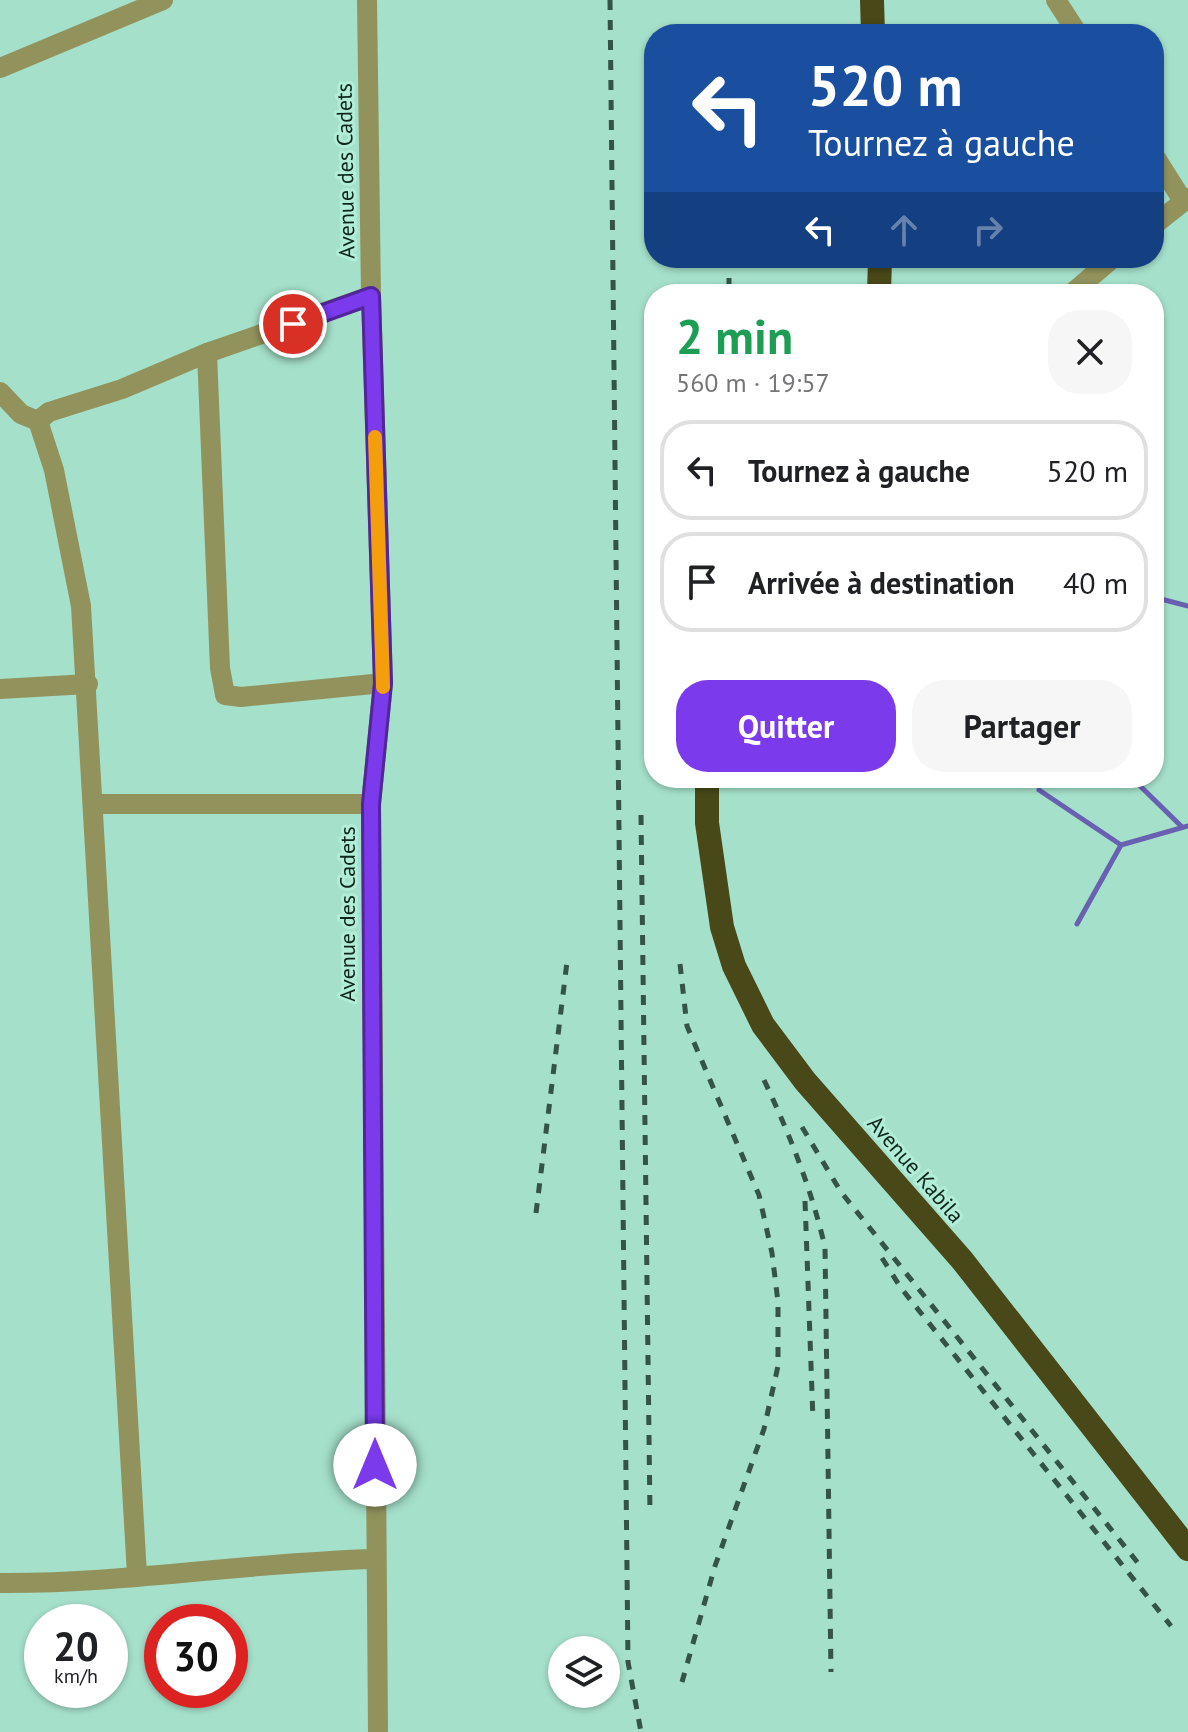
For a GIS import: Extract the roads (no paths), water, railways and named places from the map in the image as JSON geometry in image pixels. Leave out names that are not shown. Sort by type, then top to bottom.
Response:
[{"type":"highway","points":[[872,0],[873,24]]},
{"type":"highway","name":"Avenue Kabila","points":[[707,788],[707,823],[722,927],[734,966],[763,1025],[805,1081],[962,1260],[1188,1549]]},
{"type":"street","points":[[0,68],[163,0]]},
{"type":"street","name":"Avenue des Cadets","points":[[367,0],[371,296],[383,683],[371,804],[378,1732]]},
{"type":"street","points":[[1056,0],[1072,24]]},
{"type":"street","points":[[1164,169],[1186,200],[1164,217]]},
{"type":"street","points":[[1083,284],[1101,268]]},
{"type":"street","points":[[38,421],[65,405],[122,389],[207,353],[371,296]]},
{"type":"street","points":[[207,353],[220,668],[225,695],[241,697],[383,683]]},
{"type":"street","points":[[0,392],[21,414],[38,421],[54,470],[81,606],[95,804],[137,1575]]},
{"type":"street","points":[[0,689],[88,684]]},
{"type":"street","points":[[95,804],[371,804]]},
{"type":"street","points":[[0,1583],[196,1573],[250,1564],[375,1559]]},
{"type":"waterway","points":[[1164,600],[1188,606]]},
{"type":"waterway","points":[[1142,788],[1182,827]]},
{"type":"waterway","points":[[1039,790],[1121,845],[1188,826]]},
{"type":"waterway","points":[[1077,924],[1121,845]]},
{"type":"railway","points":[[610,0],[628,1662],[641,1732]]},
{"type":"railway","points":[[729,268],[729,284]]},
{"type":"railway","points":[[641,815],[650,1514]]},
{"type":"railway","points":[[536,1213],[567,962]]},
{"type":"railway","points":[[680,964],[687,1026],[759,1195],[772,1253],[778,1302],[778,1366],[764,1429],[715,1566],[682,1682]]},
{"type":"railway","points":[[764,1080],[799,1162],[825,1247],[831,1672]]},
{"type":"railway","points":[[802,1127],[841,1192],[1138,1563]]},
{"type":"railway","points":[[805,1201],[813,1420]]},
{"type":"railway","points":[[882,1258],[901,1288],[1171,1626]]}]
